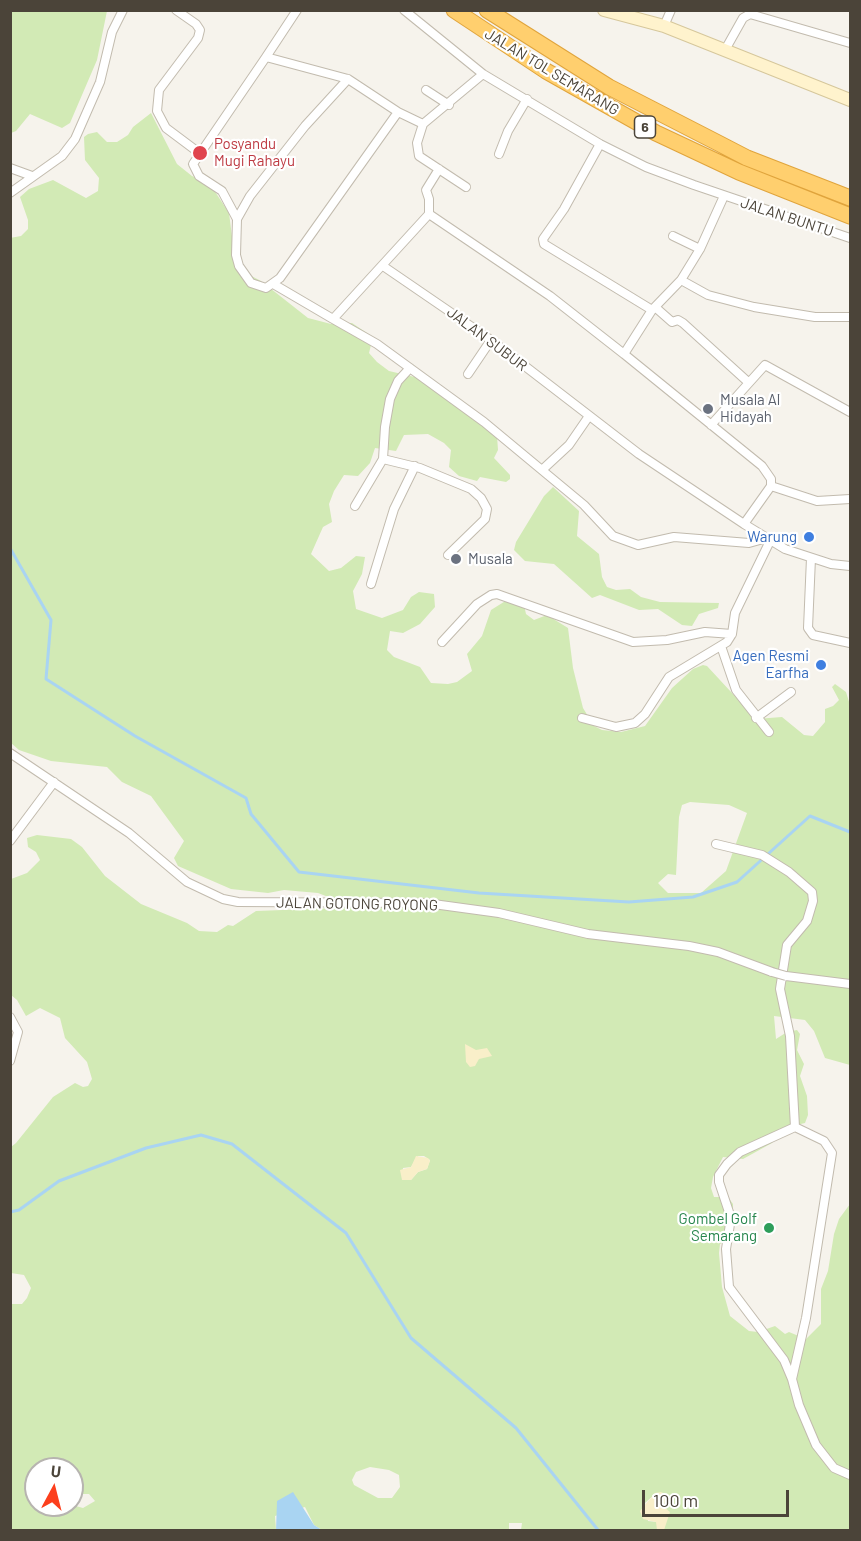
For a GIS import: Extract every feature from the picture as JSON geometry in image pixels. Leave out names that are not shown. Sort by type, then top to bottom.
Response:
[{"type":"highway","name":"JALAN TOL SEMARANG","points":[[454,10],[546,71],[656,133],[739,172],[850,216]]},
{"type":"highway","name":"JALAN TOL SEMARANG","points":[[487,10],[555,56],[639,103],[747,158],[850,198]]},
{"type":"main road","points":[[604,10],[664,26],[850,100]]},
{"type":"street","points":[[10,193],[62,156],[75,139],[100,82],[112,32],[123,10]]},
{"type":"street","points":[[176,10],[196,24],[200,30],[198,38],[159,90],[157,111],[166,128],[198,152]]},
{"type":"street","points":[[237,219],[222,191],[195,171],[193,164],[198,152],[297,10]]},
{"type":"street","name":"JALAN BUNTU","points":[[404,10],[483,74],[600,144],[646,167],[850,238]]},
{"type":"street","points":[[664,26],[671,10]]},
{"type":"street","points":[[725,50],[742,18],[750,14],[850,43]]},
{"type":"street","points":[[266,57],[348,79],[398,112],[423,124]]},
{"type":"street","points":[[466,187],[419,156],[416,151],[423,124],[449,105],[483,74]]},
{"type":"street","points":[[348,79],[305,126],[250,196],[237,219],[236,255],[239,266],[251,283],[266,288],[275,285],[316,225],[348,186],[398,112]]},
{"type":"street","points":[[426,90],[449,105]]},
{"type":"street","points":[[499,154],[508,131],[527,99]]},
{"type":"street","points":[[600,144],[564,209],[543,239],[544,244],[574,264],[653,308],[672,322],[678,320],[683,323],[748,382]]},
{"type":"street","points":[[10,168],[32,176]]},
{"type":"street","points":[[333,319],[429,214],[429,199],[426,190],[439,169]]},
{"type":"street","points":[[624,354],[653,308],[681,280],[700,249],[724,196]]},
{"type":"street","points":[[429,214],[550,296],[762,466],[771,479],[771,486],[744,524]]},
{"type":"street","points":[[674,236],[700,249]]},
{"type":"street","name":"JALAN SUBUR","points":[[383,266],[491,340],[589,416],[684,485],[744,524],[769,540],[811,558],[850,566]]},
{"type":"street","points":[[681,280],[708,295],[754,307],[815,317],[850,317]]},
{"type":"street","points":[[275,285],[410,368],[484,422],[584,505],[613,536],[630,544],[646,545],[674,537],[749,543],[769,540]]},
{"type":"street","points":[[468,374],[491,340]]},
{"type":"street","points":[[711,424],[762,365],[769,365],[850,412]]},
{"type":"street","points":[[355,506],[383,459],[390,399],[398,381],[410,368]]},
{"type":"street","points":[[543,470],[569,445],[589,416]]},
{"type":"street","points":[[383,459],[415,466],[471,489],[485,503],[485,519],[448,555]]},
{"type":"street","points":[[371,584],[397,502],[415,466]]},
{"type":"street","points":[[771,486],[816,501],[850,500]]},
{"type":"street","points":[[582,718],[616,727],[635,723],[645,714],[669,677],[730,639],[735,613],[769,540]]},
{"type":"street","points":[[811,558],[808,628],[813,635],[850,643]]},
{"type":"street","points":[[442,642],[477,604],[497,594],[633,642],[668,640],[705,632],[732,634]]},
{"type":"street","points":[[721,646],[736,690],[769,732]]},
{"type":"street","points":[[756,718],[791,693]]},
{"type":"street","name":"JALAN GOTONG ROYONG","points":[[10,753],[129,833],[187,882],[223,899],[238,902],[426,903],[499,913],[588,934],[689,946],[718,952],[786,976],[850,984]]},
{"type":"street","points":[[10,841],[54,782]]},
{"type":"street","points":[[716,844],[762,855],[772,860],[812,892],[813,901],[807,921],[788,945],[780,983],[790,1036],[795,1127]]},
{"type":"street","points":[[10,1017],[18,1032],[16,1050],[10,1061]]},
{"type":"street","points":[[792,1379],[806,1318],[831,1153],[824,1141],[795,1127]]},
{"type":"street","points":[[795,1127],[740,1152],[727,1164],[719,1182],[731,1218],[726,1249],[729,1287],[783,1360],[816,1444],[834,1468],[850,1475]]},
{"type":"green space","points":[[10,11],[107,11],[97,60],[70,123],[62,128],[30,114],[16,131],[11,133]]},
{"type":"green space","points":[[151,113],[177,164],[192,176],[210,184],[229,213],[236,268],[261,281],[308,318],[331,324],[352,323],[373,337],[369,353],[377,362],[389,371],[419,378],[497,436],[498,450],[494,458],[510,475],[510,479],[506,482],[480,477],[477,481],[459,476],[449,467],[451,450],[444,443],[428,434],[404,435],[396,451],[375,448],[370,463],[358,476],[344,475],[334,491],[329,504],[332,522],[323,527],[311,554],[329,571],[341,568],[356,556],[365,557],[362,574],[353,591],[356,609],[382,618],[403,610],[411,597],[419,592],[434,594],[435,607],[420,624],[403,633],[390,631],[387,650],[394,657],[420,667],[431,683],[457,682],[472,671],[467,654],[482,636],[491,610],[507,600],[524,605],[526,614],[534,620],[547,615],[568,628],[573,668],[583,708],[594,726],[602,730],[621,732],[645,726],[672,688],[693,669],[703,665],[707,666],[756,719],[782,717],[804,735],[813,736],[825,722],[825,709],[833,706],[839,700],[832,687],[835,684],[846,692],[850,705],[850,1065],[825,1058],[814,1031],[805,1020],[774,1016],[776,1039],[787,1032],[797,1030],[800,1034],[797,1050],[804,1064],[800,1076],[807,1096],[808,1115],[805,1123],[779,1129],[772,1143],[743,1159],[723,1157],[713,1177],[711,1188],[714,1197],[728,1197],[733,1204],[733,1216],[724,1242],[720,1244],[719,1253],[722,1287],[730,1316],[749,1331],[758,1332],[775,1326],[785,1334],[789,1332],[806,1339],[821,1324],[821,1289],[828,1271],[834,1234],[839,1219],[850,1204],[850,1530],[663,1530],[665,1494],[655,1494],[645,1503],[648,1521],[657,1522],[657,1530],[521,1530],[522,1523],[509,1523],[509,1530],[322,1530],[314,1525],[305,1507],[275,1516],[276,1530],[11,1530],[11,1304],[22,1304],[31,1288],[24,1275],[11,1273],[11,1147],[53,1097],[75,1083],[83,1087],[88,1086],[92,1079],[87,1062],[65,1038],[60,1018],[40,1008],[26,1016],[17,1000],[11,995],[11,879],[27,873],[40,860],[36,852],[28,847],[27,838],[37,835],[71,839],[82,847],[105,876],[141,904],[187,923],[199,931],[217,932],[228,925],[233,926],[256,911],[336,908],[331,898],[318,893],[284,890],[268,893],[231,889],[178,866],[174,858],[184,841],[151,796],[122,782],[107,767],[51,761],[19,750],[11,743],[10,238],[21,236],[28,229],[28,220],[20,197],[29,189],[53,180],[86,198],[98,191],[99,178],[85,160],[84,137],[97,132],[107,142],[117,142],[128,135],[133,127]],"holes":[[[690,802],[729,805],[747,813],[726,871],[701,893],[668,893],[658,883],[668,874],[676,875],[679,817],[682,805]],[[418,1156],[424,1156],[430,1160],[427,1169],[418,1172],[411,1180],[402,1180],[403,1168],[411,1167]],[[370,1467],[389,1470],[399,1475],[400,1487],[392,1498],[378,1498],[354,1485],[352,1480],[356,1472]]]},
{"type":"green space","points":[[553,487],[579,511],[577,536],[599,554],[602,577],[607,587],[616,590],[630,589],[641,597],[660,602],[719,603],[718,608],[699,614],[692,626],[682,625],[658,609],[639,610],[600,595],[592,598],[554,564],[525,561],[514,550],[516,542],[544,496]]},
{"type":"sand","points":[[465,1044],[476,1050],[487,1048],[492,1056],[479,1059],[475,1066],[470,1067],[466,1062]]},
{"type":"sand","points":[[416,1156],[428,1158],[430,1161],[427,1169],[418,1172],[411,1180],[402,1180],[400,1170],[411,1167]]},
{"type":"sand","points":[[655,1493],[665,1494],[664,1507],[670,1512],[664,1530],[657,1530],[656,1522],[643,1519],[640,1511]]},
{"type":"water","points":[[293,1492],[314,1525],[322,1530],[276,1530],[277,1501]]},
{"type":"waterway","points":[[10,548],[51,620],[46,679],[135,736],[246,798],[251,814],[299,872],[479,893],[629,902],[693,897],[737,882],[810,816],[850,832]]},
{"type":"waterway","points":[[10,1212],[19,1210],[59,1181],[146,1148],[201,1135],[232,1144],[346,1233],[411,1338],[516,1428],[598,1530]]},
{"type":"place","name":"Posyandu Mugi Rahayu","points":[[200,153]]},
{"type":"place","name":"Musala Al Hidayah","points":[[708,409]]},
{"type":"place","name":"Warung","points":[[809,537]]},
{"type":"place","name":"Musala","points":[[456,559]]},
{"type":"place","name":"Agen Resmi Earfha","points":[[821,665]]},
{"type":"place","name":"Gombel Golf Semarang","points":[[769,1228]]}]
